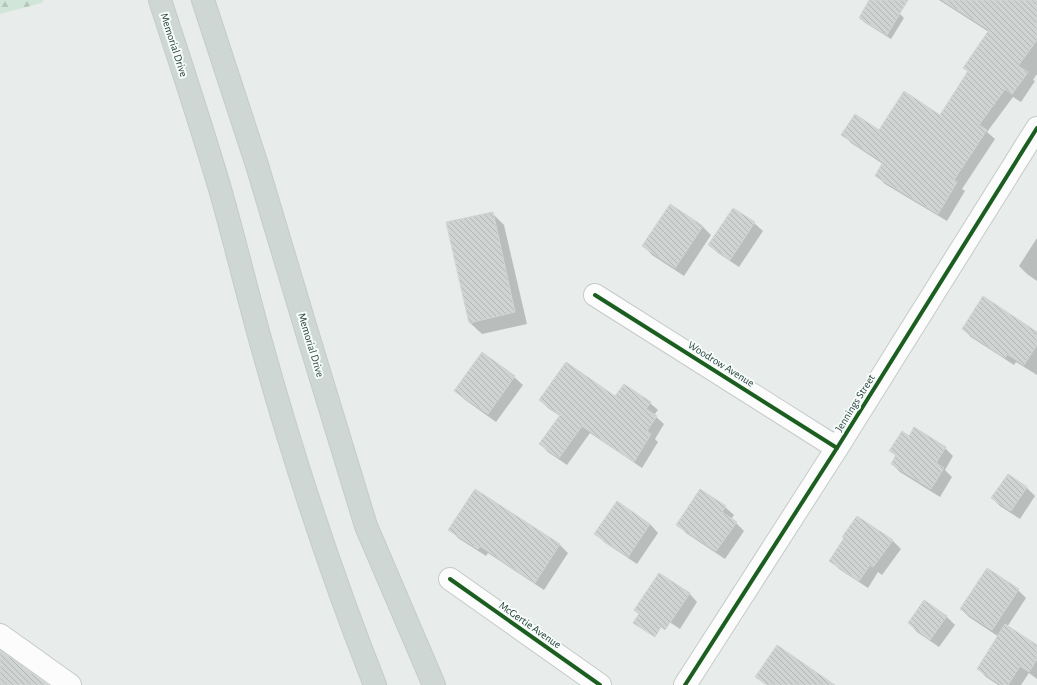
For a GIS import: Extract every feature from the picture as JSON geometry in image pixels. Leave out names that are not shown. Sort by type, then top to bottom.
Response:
[{"type":"main road","name":"Memorial Drive","points":[[160,0],[222,196],[262,345],[311,510],[351,624],[375,685]]},
{"type":"main road","name":"Memorial Drive","points":[[203,0],[257,165],[366,526],[434,685]]},
{"type":"street","name":"Jennings Street","points":[[685,685],[838,448],[1037,128]]},
{"type":"street","name":"Woodrow Avenue","points":[[595,296],[838,448]]},
{"type":"street","name":"McGertie Avenue","points":[[450,579],[600,685]]},
{"type":"street","points":[[0,635],[70,685]]},
{"type":"green space","points":[[0,0],[44,0],[42,3],[0,14]]},
{"type":"building","points":[[869,0],[908,0],[887,35],[859,18]]},
{"type":"building","points":[[942,0],[1037,0],[1037,40],[1018,66],[1028,72],[1012,94],[1005,89],[979,125],[987,130],[954,180],[957,182],[938,214],[875,176],[883,162],[841,135],[855,114],[879,130],[904,91],[940,115],[968,71],[963,68],[989,30]]},
{"type":"building","points":[[670,204],[703,226],[675,268],[642,246]]},
{"type":"building","points":[[733,208],[755,222],[730,260],[708,245]]},
{"type":"building","points":[[493,212],[515,312],[469,323],[446,222]]},
{"type":"building","points":[[983,296],[1037,332],[1037,345],[1024,365],[1007,354],[1005,358],[962,329]]},
{"type":"building","points":[[482,352],[515,376],[488,414],[454,391]]},
{"type":"building","points":[[566,362],[615,396],[624,384],[651,402],[646,409],[657,416],[647,431],[651,434],[634,462],[582,426],[559,458],[539,444],[560,415],[539,400]]},
{"type":"building","points":[[914,427],[946,447],[936,463],[944,468],[931,489],[891,464],[896,455],[889,451],[902,431],[909,436]]},
{"type":"building","points":[[1008,474],[1027,487],[1011,511],[991,498]]},
{"type":"building","points":[[475,489],[560,544],[535,583],[480,546],[478,549],[448,530]]},
{"type":"building","points":[[700,489],[726,506],[722,512],[737,522],[716,551],[676,525]]},
{"type":"building","points":[[617,501],[650,524],[628,557],[594,534]]},
{"type":"building","points":[[857,516],[893,540],[873,567],[870,565],[859,581],[829,561],[844,538],[842,537]]},
{"type":"building","points":[[987,568],[1019,589],[992,630],[960,609]]},
{"type":"building","points":[[659,573],[690,593],[665,630],[661,627],[655,637],[633,623],[639,614],[634,610]]},
{"type":"building","points":[[924,600],[947,616],[930,640],[908,623]]},
{"type":"building","points":[[1005,624],[1037,645],[1037,659],[1029,672],[1020,666],[1008,685],[1001,685],[977,669]]},
{"type":"building","points":[[777,645],[835,685],[767,685],[755,677]]},
{"type":"building","points":[[0,650],[48,685],[0,685]]},
{"type":"cycle path","points":[[685,685],[837,448],[1037,128]]},
{"type":"cycle path","points":[[595,295],[837,448]]},
{"type":"cycle path","points":[[450,579],[600,685]]}]
